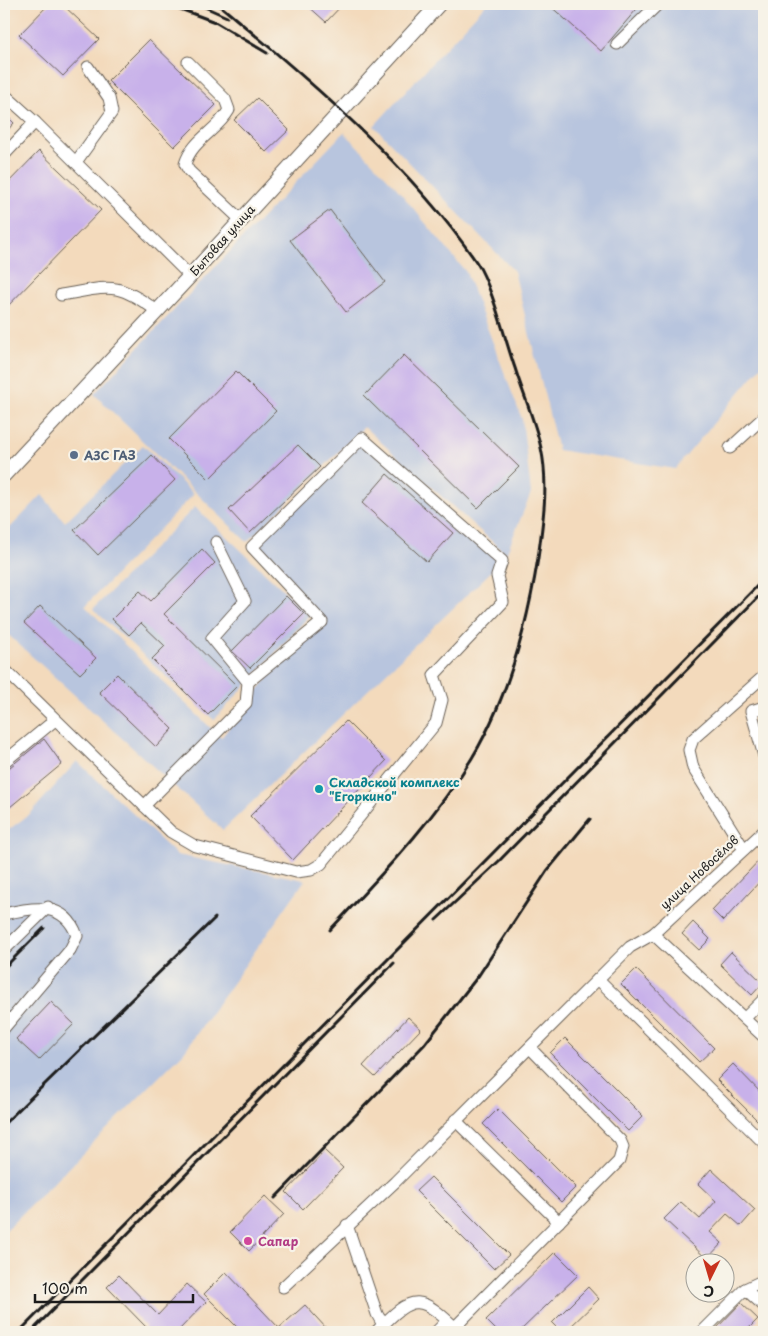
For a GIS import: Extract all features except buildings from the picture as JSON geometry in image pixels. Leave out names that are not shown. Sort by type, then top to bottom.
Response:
[{"type":"main road","name":"Бытовая улица","points":[[4,474],[190,276],[439,4]]},
{"type":"street","points":[[617,44],[658,4]]},
{"type":"street","points":[[188,62],[224,99],[229,110],[224,119],[189,151],[185,164],[240,220]]},
{"type":"street","points":[[76,162],[112,112],[109,98],[88,68]]},
{"type":"street","points":[[4,94],[76,162],[190,276]]},
{"type":"street","points":[[4,155],[35,122]]},
{"type":"street","points":[[61,295],[108,287],[123,289],[157,311]]},
{"type":"street","points":[[730,448],[751,431],[764,416]]},
{"type":"street","points":[[4,669],[171,832],[195,846],[296,872],[311,870],[321,864],[436,723],[442,700],[434,675],[503,602],[497,576],[502,561],[362,438],[252,547],[322,622],[248,682]]},
{"type":"street","points":[[144,806],[246,703],[248,682],[212,638],[245,601],[216,542]]},
{"type":"street","points":[[744,849],[694,768],[689,750],[693,739],[764,676]]},
{"type":"street","points":[[764,707],[751,711],[764,756]]},
{"type":"street","points":[[4,762],[55,720]]},
{"type":"street","name":"улица Новосёлов","points":[[283,1287],[394,1182],[630,947],[653,934],[764,831]]},
{"type":"street","points":[[4,914],[31,907],[48,907],[73,922],[78,936],[70,950],[4,1028]]},
{"type":"street","points":[[4,950],[48,907]]},
{"type":"street","points":[[653,934],[764,1037]]},
{"type":"street","points":[[598,979],[764,1143]]},
{"type":"street","points":[[745,1018],[764,999]]},
{"type":"street","points":[[436,1332],[454,1327],[619,1161],[623,1147],[620,1140],[530,1048]]},
{"type":"street","points":[[455,1120],[559,1222]]},
{"type":"street","points":[[347,1225],[377,1314],[379,1328]]},
{"type":"street","points":[[702,1332],[745,1289],[764,1280]]},
{"type":"street","points":[[745,1289],[764,1306]]},
{"type":"street","points":[[379,1328],[401,1308],[414,1302],[429,1304],[454,1327]]},
{"type":"shaded area","points":[[486,4],[764,4],[764,363],[675,469],[558,450],[514,271],[374,126]]},
{"type":"shaded area","points":[[344,132],[394,185],[466,272],[522,419],[531,493],[506,554],[364,427],[247,542],[94,394]]},
{"type":"shaded area","points":[[362,438],[502,561],[223,830],[4,631],[4,534],[42,495],[65,522],[143,445],[194,494],[85,606],[221,738],[318,613],[252,547]]},
{"type":"shaded area","points":[[195,507],[310,615],[214,720],[93,609]]},
{"type":"shaded area","points":[[77,761],[177,855],[305,880],[184,1052],[4,1232],[4,833],[30,814]]},
{"type":"railway","points":[[167,4],[215,22],[267,53]]},
{"type":"railway","points":[[198,4],[227,17]]},
{"type":"railway","points":[[218,4],[322,93],[390,158],[422,192],[477,263],[488,285],[536,428],[545,475],[543,517],[538,558],[528,610],[506,687],[485,735],[457,782],[423,826],[330,930]]},
{"type":"railway","points":[[19,1332],[764,579]]},
{"type":"railway","points":[[436,920],[499,861],[764,591]]},
{"type":"railway","points":[[275,1198],[424,1045],[479,975],[547,871],[590,819]]},
{"type":"railway","points":[[4,1124],[215,918]]},
{"type":"railway","points":[[4,968],[44,928]]},
{"type":"railway","points":[[31,1332],[394,963]]},
{"type":"place","name":"АЗС ГАЗ","points":[[74,455]]},
{"type":"place","name":"Складской комплекс \"Егоркино\"","points":[[319,789]]},
{"type":"place","name":"Сапар","points":[[248,1241]]}]
